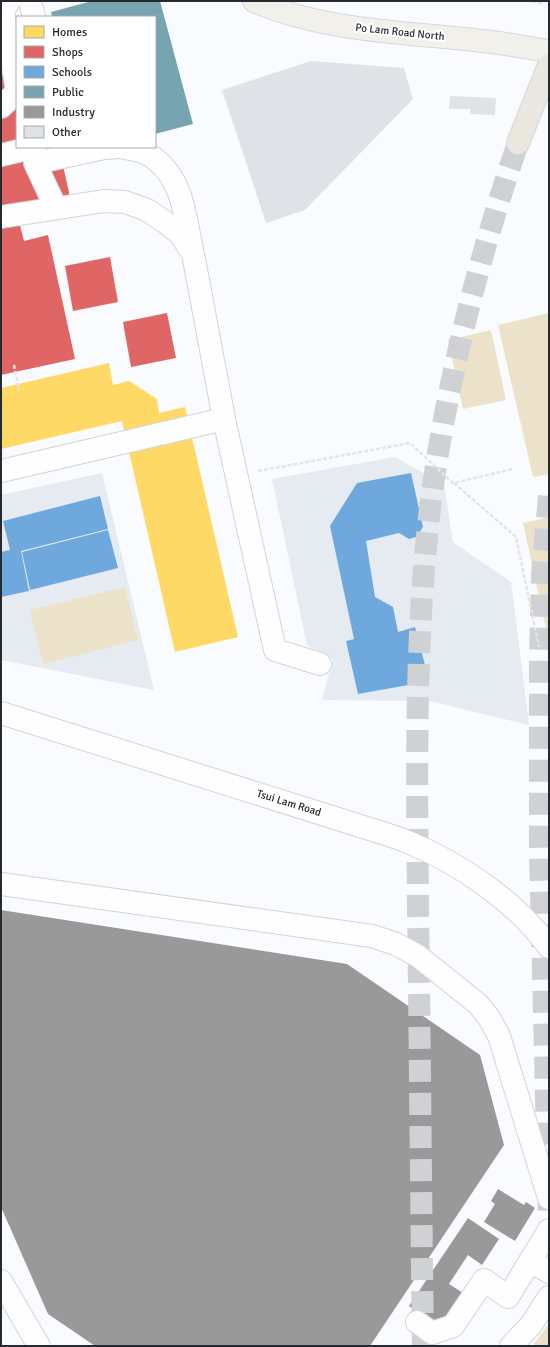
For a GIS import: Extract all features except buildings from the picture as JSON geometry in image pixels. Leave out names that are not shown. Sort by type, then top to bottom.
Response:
[{"type":"highway","points":[[518,143],[544,92],[549,65]]},
{"type":"main road","name":"Po Lam Road North","points":[[254,1],[276,11],[313,21],[406,34],[484,41],[549,51]]},
{"type":"street","points":[[30,1],[34,16]]},
{"type":"street","points":[[1,107],[12,84],[5,48],[4,9]]},
{"type":"street","points":[[1,155],[35,155],[104,148]]},
{"type":"street","points":[[126,148],[137,150],[155,158],[170,174],[180,192],[224,419],[275,650],[320,664]]},
{"type":"street","points":[[35,155],[56,208]]},
{"type":"street","points":[[1,217],[104,201],[125,202],[147,210],[165,222],[180,234],[193,254]]},
{"type":"street","points":[[1,471],[224,419]]},
{"type":"street","name":"Tsui Lam Road","points":[[1,713],[408,842],[452,865],[498,895],[539,933],[549,947]]},
{"type":"street","points":[[1,884],[372,936],[396,944],[418,956],[478,1004],[496,1030],[549,1198]]},
{"type":"street","points":[[417,1322],[432,1333],[452,1326],[484,1280],[508,1297],[549,1230]]},
{"type":"street","points":[[530,1261],[549,1272]]},
{"type":"street","points":[[1,1281],[39,1346]]},
{"type":"street","points":[[511,1346],[531,1325],[549,1297]]},
{"type":"path","points":[[532,1],[543,4]]},
{"type":"path","points":[[14,366],[19,390]]},
{"type":"path","points":[[236,476],[410,443],[516,538],[539,647]]},
{"type":"path","points":[[453,482],[513,469]]},
{"type":"shaded area","points":[[549,313],[549,474],[533,477],[498,325]]},
{"type":"shaded area","points":[[491,330],[506,400],[463,409],[448,340]]},
{"type":"shaded area","points":[[395,457],[444,485],[453,542],[511,582],[529,725],[430,701],[322,700],[333,659],[307,645],[272,479]]},
{"type":"shaded area","points":[[102,473],[154,690],[1,660],[1,495]]},
{"type":"shaded area","points":[[549,517],[549,643],[523,523]]},
{"type":"shaded area","points":[[125,587],[138,640],[43,664],[30,610]]},
{"type":"shaded area","points":[[549,1324],[549,1346],[532,1346]]},
{"type":"tunnel","points":[[423,1346],[417,751],[419,647],[426,544],[439,448],[456,359],[490,229],[518,143]]},
{"type":"tunnel","points":[[549,496],[542,575],[540,659],[540,847],[549,1222]]}]
